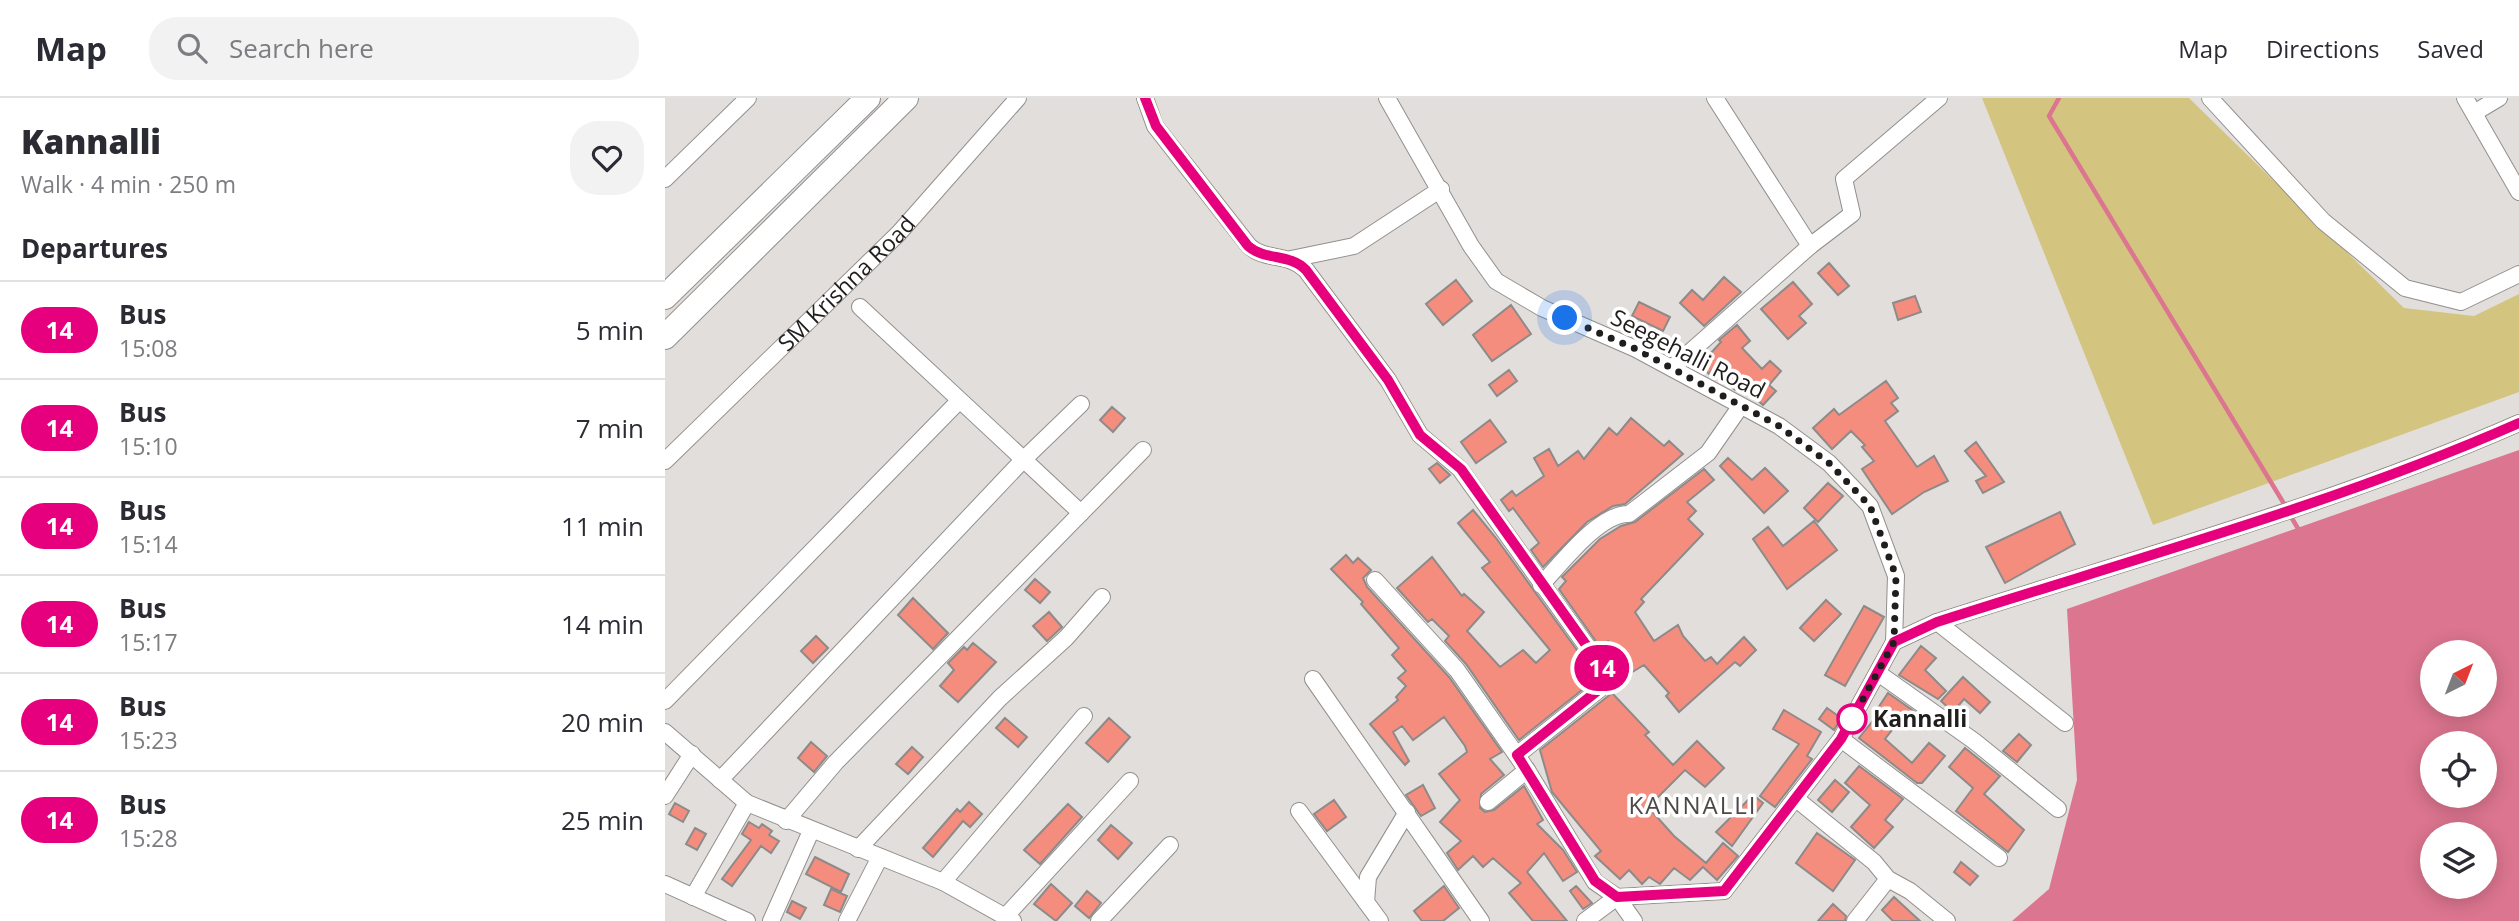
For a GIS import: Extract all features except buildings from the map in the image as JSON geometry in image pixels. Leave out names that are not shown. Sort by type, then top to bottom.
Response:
[{"type":"highway","points":[[665,297],[868,98]]},
{"type":"highway","points":[[665,337],[906,98]]},
{"type":"street","points":[[665,179],[748,98]]},
{"type":"street","name":"SM Krishna Road","points":[[665,461],[899,233],[1018,98]]},
{"type":"street","points":[[1145,98],[1156,126],[1248,246],[1262,254],[1291,258],[1354,246],[1441,189]]},
{"type":"street","name":"Seegehalli Road","points":[[1387,98],[1471,246],[1496,281],[1542,308],[1672,368],[1779,426],[1829,463],[1870,506],[1896,576],[1894,642]]},
{"type":"street","points":[[1715,98],[1811,246]]},
{"type":"street","points":[[1672,368],[1811,246],[1852,214],[1844,179],[1939,98]]},
{"type":"street","points":[[2210,98],[2323,221],[2405,288],[2461,302],[2519,274]]},
{"type":"street","points":[[2465,98],[2517,184]]},
{"type":"street","points":[[2474,113],[2499,98]]},
{"type":"street","points":[[1291,258],[1306,270],[1383,373],[1420,435],[1461,469],[1611,680],[1517,755]]},
{"type":"street","points":[[860,307],[1081,513]]},
{"type":"street","points":[[665,701],[960,401]]},
{"type":"street","points":[[720,780],[1023,460],[1081,404]]},
{"type":"street","points":[[1541,585],[1585,539],[1613,515],[1629,514],[1708,453],[1740,407]]},
{"type":"street","points":[[1585,921],[1617,897],[1724,891],[1841,739],[1894,642],[1937,622],[2288,509],[2454,452],[2519,423]]},
{"type":"street","points":[[786,821],[837,762],[1143,450]]},
{"type":"street","points":[[1375,580],[1457,670],[1527,770],[1595,881],[1617,897],[1634,921]]},
{"type":"street","points":[[858,849],[1000,698],[1066,638],[1101,597]]},
{"type":"street","points":[[1937,622],[2065,723]]},
{"type":"street","points":[[1878,673],[1974,741],[2058,809]]},
{"type":"street","points":[[1313,680],[1481,921]]},
{"type":"street","points":[[943,882],[1084,716]]},
{"type":"street","points":[[665,732],[747,803],[786,821],[943,882],[1009,919],[1130,781]]},
{"type":"street","points":[[1841,739],[1999,858]]},
{"type":"street","points":[[665,796],[692,754]]},
{"type":"street","points":[[1488,802],[1527,770]]},
{"type":"street","points":[[1795,798],[1874,862],[1888,879],[1910,891],[1947,921]]},
{"type":"street","points":[[694,897],[747,803]]},
{"type":"street","points":[[1299,811],[1380,921]]},
{"type":"street","points":[[1366,902],[1368,877],[1407,812]]},
{"type":"street","points":[[771,921],[811,831]]},
{"type":"street","points":[[1100,921],[1170,845]]},
{"type":"street","points":[[848,921],[880,858]]},
{"type":"street","points":[[1855,921],[1888,879]]},
{"type":"street","points":[[665,884],[747,921]]},
{"type":"shaded area","points":[[1982,98],[2189,98],[2404,308],[2474,316],[2519,294],[2519,392],[2153,525]]},
{"type":"shaded area","points":[[2519,450],[2519,921],[2012,921],[2049,889],[2077,780],[2067,609]]},
{"type":"waterway","points":[[2059,98],[2049,116],[2286,507]]},
{"type":"waterway","points":[[2290,515],[2300,532]]},
{"type":"bus line","name":"14","points":[[1145,98],[1149,114],[1156,126],[1248,246],[1262,254],[1291,258],[1306,270],[1388,380],[1420,435],[1427,444],[1461,469],[1611,680],[1517,755],[1595,881],[1617,897],[1724,891],[1841,739],[1894,642],[1937,622],[2281,512],[2454,452],[2519,423]]},
{"type":"place","name":"Kannalli","points":[[1852,719]]},
{"type":"district","name":"KANNALLI","points":[[1693,806]]},
{"type":"route","points":[[1565,318],[1636,349],[1779,426],[1829,463],[1870,506],[1896,576],[1894,642],[1852,719]]}]
